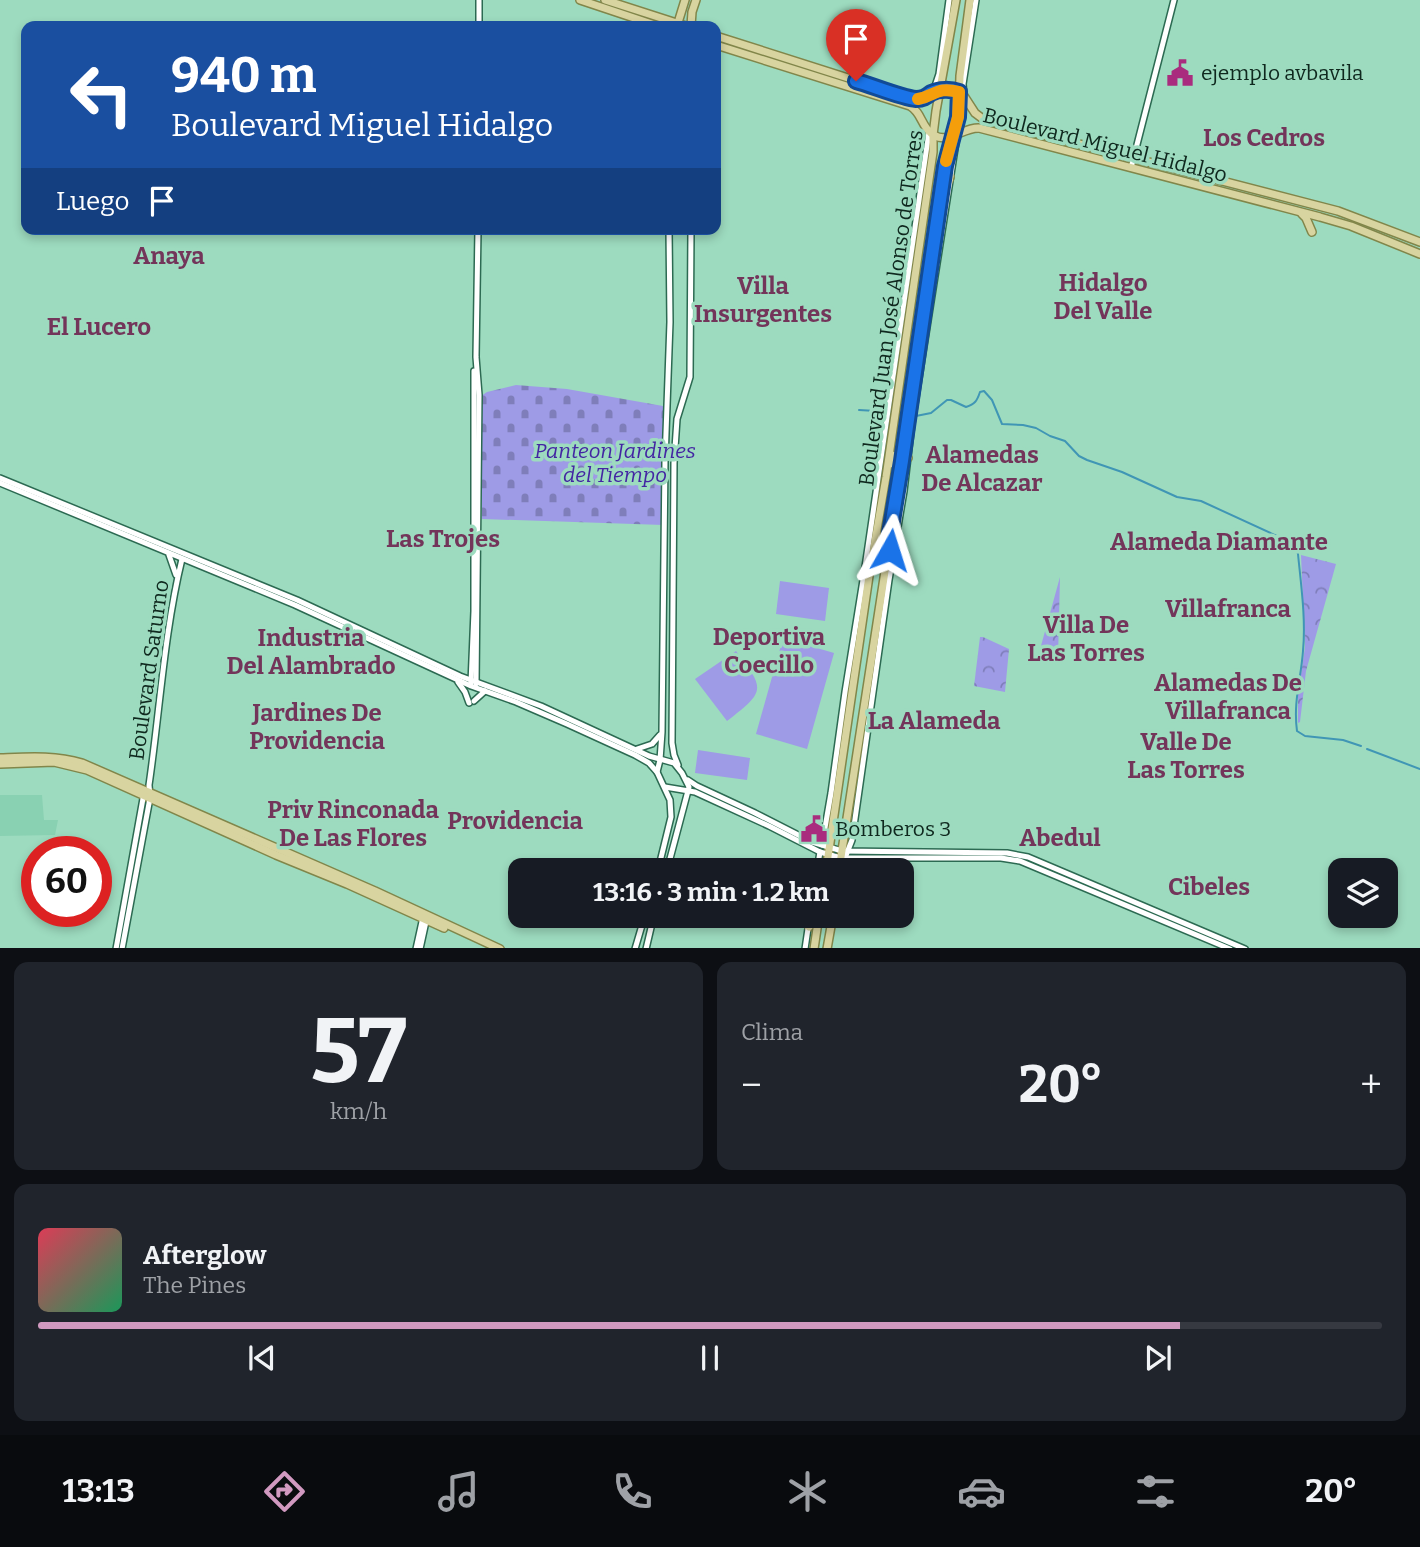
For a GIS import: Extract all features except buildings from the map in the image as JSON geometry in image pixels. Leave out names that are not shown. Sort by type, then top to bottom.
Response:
[{"type":"main road","points":[[580,0],[643,21]]},
{"type":"main road","points":[[605,0],[669,21]]},
{"type":"main road","points":[[687,21],[696,0]]},
{"type":"main road","name":"Boulevard Juan José Alonso de Torres","points":[[825,858],[837,775],[848,726],[864,590],[886,477],[891,441],[891,411],[898,388],[931,170],[934,148],[931,134],[937,91],[946,59],[956,0]]},
{"type":"main road","name":"Boulevard Juan José Alonso de Torres","points":[[843,858],[890,533],[905,459],[906,433],[911,414],[945,166],[955,136],[962,94],[962,62],[970,0]]},
{"type":"main road","points":[[966,29],[974,11]]},
{"type":"main road","points":[[721,38],[911,98],[926,98]]},
{"type":"main road","points":[[721,47],[915,109],[931,134]]},
{"type":"main road","points":[[939,74],[946,59],[953,63],[962,62]]},
{"type":"main road","name":"Boulevard Miguel Hidalgo","points":[[937,91],[954,90],[962,94],[983,119],[1347,214],[1420,242]]},
{"type":"main road","points":[[920,115],[926,98],[937,91]]},
{"type":"main road","points":[[967,129],[972,120],[972,109]]},
{"type":"main road","name":"Boulevard Miguel Hidalgo","points":[[931,134],[955,136],[967,129],[979,128],[1351,226],[1420,254]]},
{"type":"main road","points":[[931,170],[938,158],[942,159],[945,166]]},
{"type":"main road","points":[[940,205],[950,177]]},
{"type":"main road","points":[[919,201],[928,189]]},
{"type":"main road","points":[[1302,213],[1312,233]]},
{"type":"main road","points":[[890,396],[898,388]]},
{"type":"main road","points":[[906,433],[909,447]]},
{"type":"main road","points":[[891,441],[891,463],[897,464],[905,459]]},
{"type":"main road","points":[[886,477],[891,471],[896,471],[900,491]]},
{"type":"main road","points":[[877,482],[882,498]]},
{"type":"main road","points":[[890,533],[890,571]]},
{"type":"main road","points":[[848,726],[854,718],[859,720],[858,741]]},
{"type":"main road","points":[[0,758],[48,757],[82,763],[489,948]]},
{"type":"main road","points":[[852,785],[862,760]]},
{"type":"main road","points":[[0,764],[66,764],[148,792]]},
{"type":"main road","points":[[837,775],[838,814],[842,817],[849,813]]},
{"type":"main road","points":[[425,917],[499,948]]},
{"type":"main road","points":[[815,948],[818,928]]},
{"type":"main road","points":[[829,947],[831,928]]},
{"type":"street","points":[[479,0],[479,21]]},
{"type":"street","name":"Boulevard Juan José Alonso de Torres","points":[[937,91],[949,0]]},
{"type":"street","name":"Boulevard Juan José Alonso de Torres","points":[[962,94],[976,0]]},
{"type":"street","points":[[1131,168],[1174,0]]},
{"type":"street","name":"Boulevard Juan José Alonso de Torres","points":[[864,590],[877,482],[891,411],[890,396],[931,134]]},
{"type":"street","points":[[905,459],[909,447],[911,414],[955,136]]},
{"type":"street","points":[[474,684],[478,235]]},
{"type":"street","points":[[657,772],[662,732],[665,461],[670,322],[669,235]]},
{"type":"street","points":[[666,858],[689,785],[674,755],[672,691],[674,463],[677,419],[690,377],[691,235]]},
{"type":"street","points":[[0,478],[297,600],[458,678],[472,702],[488,689]]},
{"type":"street","points":[[0,483],[295,605],[458,678],[541,706],[635,750],[670,761],[679,768]]},
{"type":"street","points":[[844,855],[852,840],[900,491]]},
{"type":"street","points":[[168,554],[177,578]]},
{"type":"street","name":"Boulevard Saturno","points":[[122,948],[182,559]]},
{"type":"street","name":"Boulevard Juan José Alonso de Torres","points":[[837,775],[860,617]]},
{"type":"street","points":[[458,678],[475,667]]},
{"type":"street","points":[[475,667],[488,689],[613,744],[645,761],[657,772],[670,800],[671,817],[664,858]]},
{"type":"street","points":[[662,691],[672,691]]},
{"type":"street","points":[[635,750],[652,744],[662,732]]},
{"type":"street","points":[[686,778],[824,850]]},
{"type":"street","points":[[665,787],[695,792],[824,850],[844,855],[995,858],[1020,861],[1230,948]]},
{"type":"street","name":"Boulevard Saturno","points":[[116,948],[148,792]]},
{"type":"street","name":"Boulevard Juan José Alonso de Torres","points":[[821,858],[824,850]]},
{"type":"street","points":[[844,855],[973,852],[1021,855],[1245,948]]},
{"type":"street","points":[[418,948],[425,917]]},
{"type":"street","points":[[635,948],[641,928]]},
{"type":"street","points":[[646,948],[651,928]]},
{"type":"street","points":[[805,948],[809,928]]},
{"type":"shaded area","points":[[0,795],[42,795],[44,820],[58,820],[55,835],[0,836]]},
{"type":"green space","name":"Panteon Jardines del Tiempo","points":[[516,385],[567,389],[663,406],[663,525],[482,519],[481,396]]},
{"type":"green space","points":[[1301,555],[1336,564],[1306,671],[1298,723],[1298,695],[1305,647]]},
{"type":"green space","points":[[1060,577],[1058,658],[1039,653]]},
{"type":"green space","points":[[780,581],[829,588],[825,621],[776,614]]},
{"type":"green space","points":[[980,637],[1009,649],[1005,692],[974,686]]},
{"type":"green space","points":[[783,638],[834,653],[807,749],[756,734]]},
{"type":"green space","points":[[736,651],[753,674],[757,689],[749,703],[727,721],[695,679]]},
{"type":"green space","points":[[698,750],[750,758],[747,780],[695,773]]},
{"type":"waterway","points":[[916,416],[931,413],[947,400],[966,407],[974,403],[980,392],[984,391],[992,400],[1002,424],[1036,428],[1065,441],[1079,456],[1087,460],[1122,472],[1177,497],[1201,501],[1290,542],[1298,554],[1304,614],[1296,710],[1297,731],[1305,736],[1343,740],[1361,746]]},
{"type":"waterway","points":[[859,410],[893,412]]},
{"type":"waterway","points":[[1367,749],[1420,769]]},
{"type":"slow traffic","points":[[918,99],[926,98],[940,90],[959,92],[958,117],[946,161]]},
{"type":"place","name":"ejemplo avbavila","points":[[1180,73]]},
{"type":"place","name":"Bomberos 3","points":[[814,829]]},
{"type":"district","name":"Los Cedros","points":[[1264,138]]},
{"type":"district","name":"Anaya","points":[[169,256]]},
{"type":"district","name":"Hidalgo Del Valle","points":[[1103,297]]},
{"type":"district","name":"Villa Insurgentes","points":[[763,300]]},
{"type":"district","name":"El Lucero","points":[[99,327]]},
{"type":"district","name":"Alamedas De Alcazar","points":[[982,469]]},
{"type":"district","name":"Las Trojes","points":[[443,539]]},
{"type":"district","name":"Alameda Diamante","points":[[1219,542]]},
{"type":"district","name":"Villafranca","points":[[1228,609]]},
{"type":"district","name":"Villa De Las Torres","points":[[1086,639]]},
{"type":"district","name":"Deportiva Coecillo","points":[[769,651]]},
{"type":"district","name":"Industria Del Alambrado","points":[[311,652]]},
{"type":"district","name":"Alamedas De Villafranca","points":[[1228,697]]},
{"type":"district","name":"La Alameda","points":[[934,721]]},
{"type":"district","name":"Jardines De Providencia","points":[[317,727]]},
{"type":"district","name":"Valle De Las Torres","points":[[1186,756]]},
{"type":"district","name":"Providencia","points":[[515,821]]},
{"type":"district","name":"Priv Rinconada De Las Flores","points":[[353,824]]},
{"type":"district","name":"Abedul","points":[[1060,838]]},
{"type":"district","name":"Cibeles","points":[[1209,887]]},
{"type":"route","points":[[856,81],[914,99],[926,98],[940,90],[959,92],[958,117],[945,166],[890,533],[890,550]]}]
